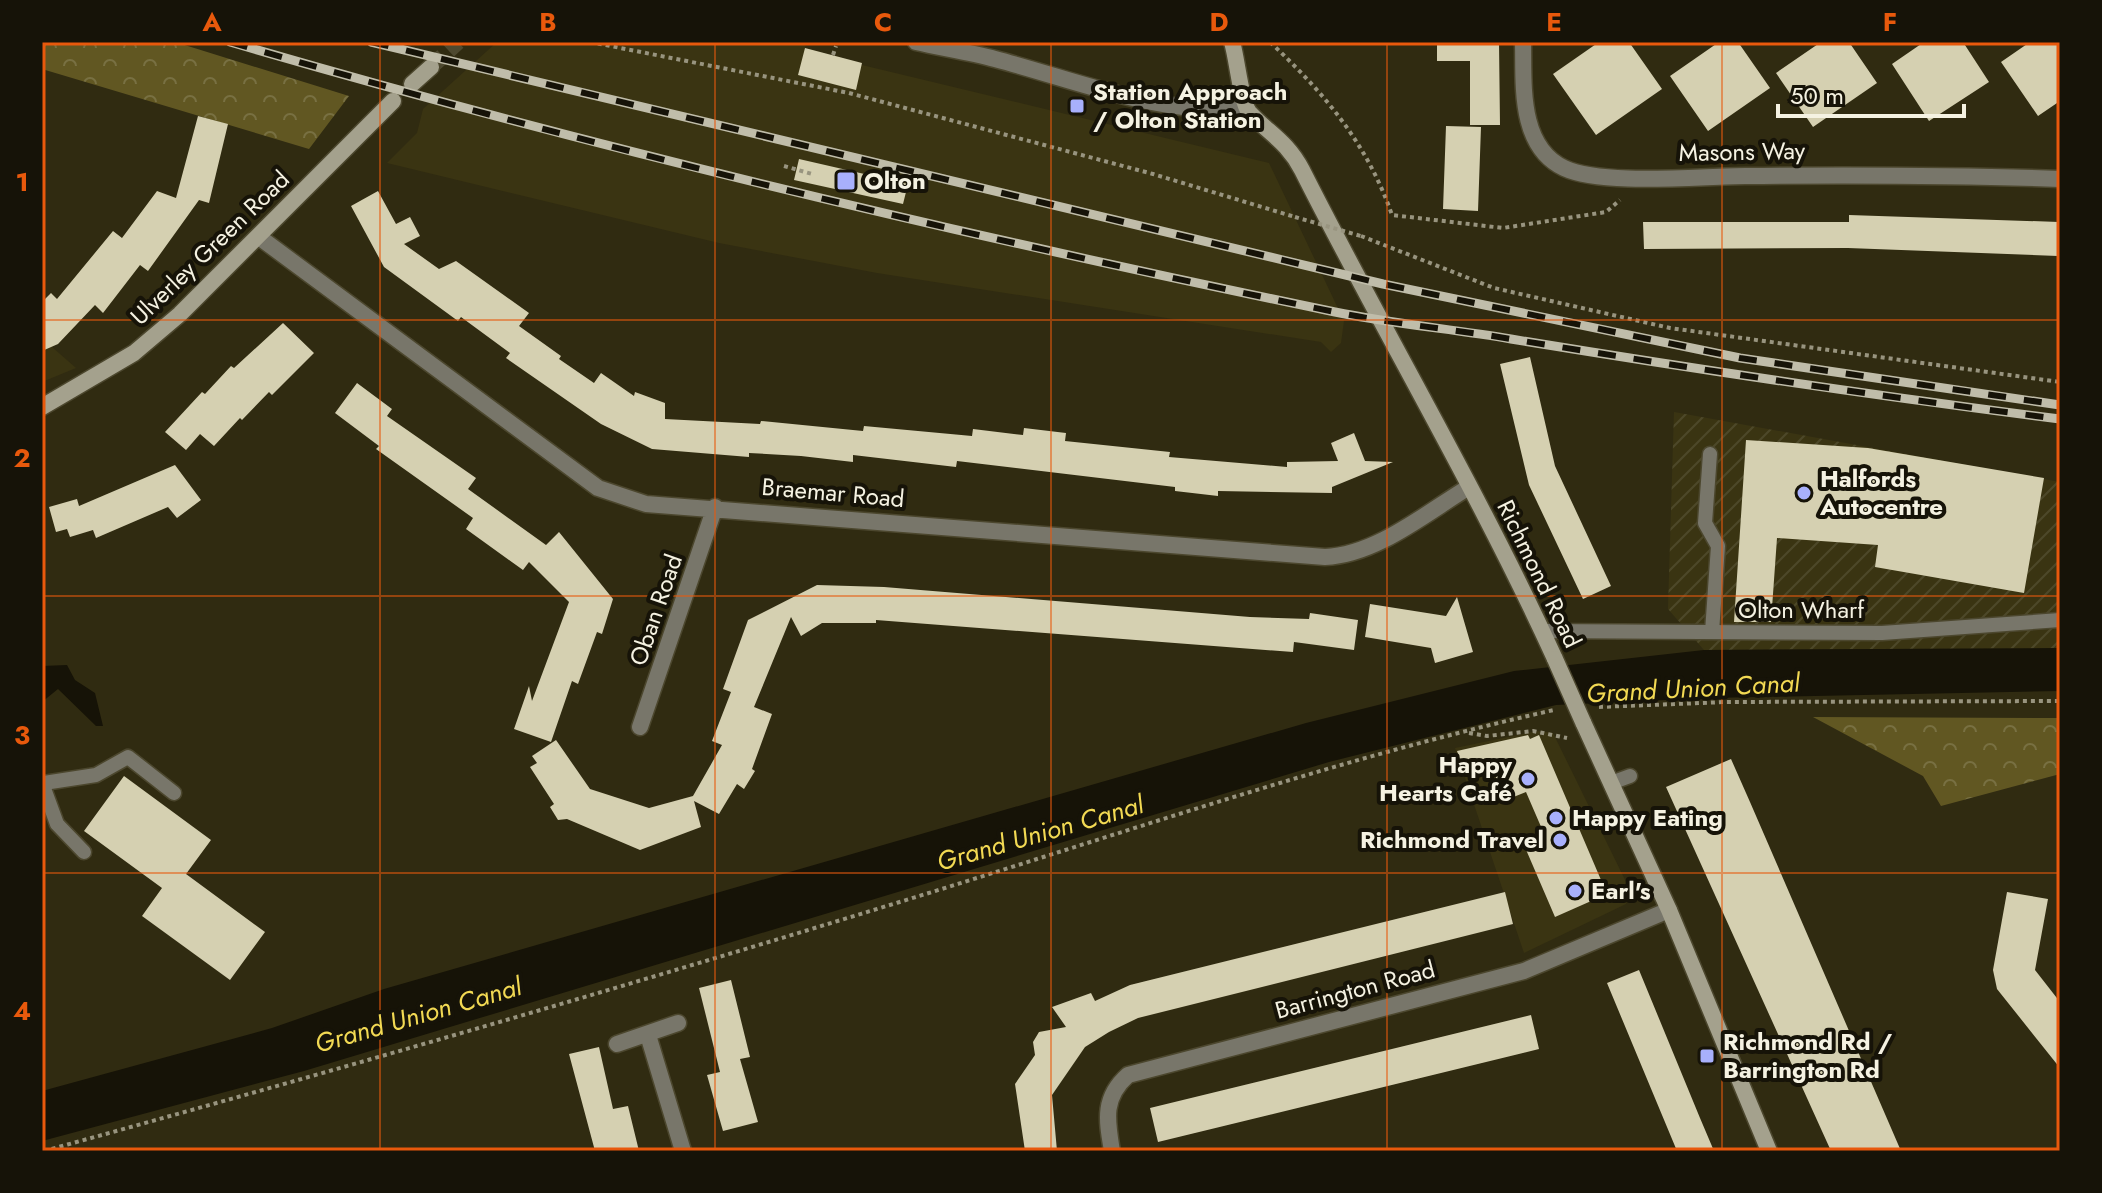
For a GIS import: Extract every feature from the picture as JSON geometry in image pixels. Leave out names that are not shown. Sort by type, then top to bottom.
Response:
[{"type":"street","points":[[916,42],[993,58],[1160,106],[1202,112],[1247,110],[1232,42]]},
{"type":"street","name":"Masons Way","points":[[1523,42],[1526,116],[1534,136],[1563,167],[1598,175],[1646,177],[1909,174],[2060,179]]},
{"type":"street","points":[[412,84],[431,67]]},
{"type":"street","name":"Ulverley Green Road","points":[[42,407],[134,353],[180,314],[393,101]]},
{"type":"street","name":"Richmond Road","points":[[1247,110],[1277,134],[1299,165],[1542,631],[1669,910],[1769,1151]]},
{"type":"street","name":"Braemar Road","points":[[259,237],[598,488],[646,504],[1325,557],[1347,556],[1372,545],[1469,487]]},
{"type":"street","name":"Oban Road","points":[[640,727],[715,507]]},
{"type":"street","name":"Barrington Road","points":[[1112,1151],[1105,1116],[1109,1100],[1128,1075],[1524,971],[1669,910]]},
{"type":"street","points":[[617,1044],[678,1023]]},
{"type":"street","points":[[648,1035],[683,1151]]},
{"type":"lane","points":[[1710,454],[1705,523],[1718,546],[1712,632]]},
{"type":"lane","name":"Olton Wharf","points":[[1542,631],[1882,633],[2060,620]]},
{"type":"lane","points":[[84,852],[57,824],[43,783],[96,775],[128,757],[174,793]]},
{"type":"lane","points":[[1611,783],[1630,776]]},
{"type":"path","points":[[590,42],[849,93],[1153,174],[1361,236],[1494,288],[1670,328],[2060,382]]},
{"type":"path","points":[[1270,42],[1322,91],[1379,178],[1392,215],[1503,228],[1606,212],[1646,177]]},
{"type":"path","points":[[833,55],[836,46]]},
{"type":"path","points":[[784,166],[812,174]]},
{"type":"path","points":[[1592,708],[1726,702],[2060,701]]},
{"type":"path","points":[[44,1151],[399,1053],[931,892],[1244,791],[1566,709]]},
{"type":"path","points":[[1466,733],[1487,736],[1533,731],[1570,738]]},
{"type":"shaded area","points":[[497,42],[800,42],[806,43],[805,48],[862,65],[1269,163],[1344,321],[1341,343],[1331,352],[1321,342],[877,273],[719,243],[387,163],[417,133],[423,109]]},
{"type":"shaded area","points":[[42,326],[52,347],[76,368],[42,382]]},
{"type":"shaded area","points":[[1674,412],[2060,482],[2060,648],[1704,650],[1668,609]]},
{"type":"shaded area","points":[[1537,731],[1553,733],[1630,890],[1626,904],[1524,953],[1455,748]]},
{"type":"green space","points":[[42,42],[175,42],[349,96],[309,149],[42,69]]},
{"type":"green space","points":[[1813,717],[2060,718],[2060,774],[1941,806],[1923,776]]},
{"type":"water","name":"Grand Union Canal","points":[[2060,648],[2060,691],[1711,698],[1556,705],[1329,762],[304,1071],[42,1141],[42,1091],[272,1028],[384,989],[1306,723],[1514,671],[1704,650]]},
{"type":"water","points":[[67,665],[75,680],[95,693],[103,726],[96,726],[58,689],[42,702],[42,666]]},
{"type":"building","points":[[1437,42],[1499,42],[1500,125],[1470,125],[1470,61],[1437,61]]},
{"type":"building","points":[[1599,42],[1629,42],[1662,89],[1596,135],[1553,74]]},
{"type":"building","points":[[1719,42],[1738,42],[1770,88],[1708,131],[1670,76]]},
{"type":"building","points":[[1821,42],[1849,42],[1877,83],[1813,127],[1776,73]]},
{"type":"building","points":[[1924,42],[1963,42],[1989,82],[1929,121],[1892,64]]},
{"type":"building","points":[[2030,42],[2060,42],[2060,101],[2038,116],[2001,62]]},
{"type":"building","points":[[805,48],[862,63],[856,90],[798,75]]},
{"type":"building","points":[[198,116],[228,124],[209,203],[199,200],[148,271],[140,265],[103,313],[95,305],[58,344],[42,351],[42,302],[51,293],[57,299],[113,231],[122,238],[157,191],[176,198]]},
{"type":"building","points":[[1446,126],[1481,127],[1478,211],[1443,209]]},
{"type":"building","points":[[799,159],[908,184],[903,204],[794,180]]},
{"type":"building","points":[[378,191],[396,224],[410,217],[420,236],[404,244],[439,269],[456,261],[529,313],[519,326],[561,356],[559,359],[594,383],[601,373],[634,396],[635,392],[665,403],[665,419],[760,424],[761,421],[863,431],[864,426],[972,436],[973,429],[1023,435],[1024,428],[1066,433],[1065,441],[1170,452],[1169,457],[1287,467],[1287,462],[1338,461],[1331,443],[1354,433],[1365,461],[1393,462],[1332,487],[1332,493],[1218,491],[1218,496],[1175,491],[1175,487],[957,461],[956,467],[853,455],[853,462],[801,456],[749,453],[749,457],[652,449],[601,424],[506,358],[510,353],[461,317],[458,321],[384,267],[351,206]]},
{"type":"building","points":[[1849,215],[2059,222],[2058,256],[1848,248],[1644,249],[1643,222],[1849,222]]},
{"type":"building","points":[[283,323],[314,353],[272,395],[269,392],[214,446],[200,434],[186,450],[165,432],[202,392],[205,394],[231,366],[234,368]]},
{"type":"building","points":[[1530,357],[1555,466],[1611,586],[1583,599],[1529,485],[1500,364]]},
{"type":"building","points":[[357,383],[392,409],[387,416],[476,478],[468,489],[546,545],[559,532],[613,599],[602,634],[597,632],[578,684],[572,681],[551,742],[514,729],[529,686],[532,701],[569,602],[529,562],[523,570],[466,529],[473,518],[376,449],[379,446],[335,413]]},
{"type":"building","points":[[1746,440],[1868,448],[2044,478],[2024,593],[1875,567],[1878,545],[1777,538],[1771,622],[1734,622]]},
{"type":"building","points":[[175,465],[201,500],[177,518],[168,507],[96,538],[93,530],[70,537],[67,529],[56,532],[49,507],[77,499],[79,506]]},
{"type":"building","points":[[817,585],[884,587],[1250,617],[1309,619],[1310,613],[1358,620],[1354,650],[1294,642],[1293,652],[876,620],[876,623],[822,623],[801,636],[791,617],[754,707],[772,714],[752,769],[755,771],[744,789],[737,784],[719,814],[694,801],[701,827],[640,850],[567,819],[558,820],[550,807],[554,804],[530,767],[537,763],[532,756],[556,740],[590,789],[649,808],[693,796],[722,745],[712,741],[731,692],[723,689],[748,620]]},
{"type":"building","points":[[1457,597],[1473,652],[1435,663],[1431,648],[1365,637],[1370,604],[1446,616]]},
{"type":"building","points":[[1528,735],[1530,739],[1539,735],[1607,894],[1555,917],[1524,845],[1545,836],[1526,792],[1506,800],[1489,762],[1465,774],[1457,751]]},
{"type":"building","points":[[1731,759],[1901,1151],[1831,1151],[1666,787]]},
{"type":"building","points":[[124,776],[211,840],[186,874],[265,932],[230,980],[142,916],[162,888],[84,831]]},
{"type":"building","points":[[1505,892],[1513,924],[1138,1018],[1109,1032],[1085,1047],[1052,1095],[1057,1151],[1025,1151],[1015,1084],[1035,1055],[1033,1042],[1039,1032],[1066,1027],[1052,1007],[1091,993],[1095,1001],[1130,985]]},
{"type":"building","points":[[2007,892],[2048,899],[2035,970],[2060,1002],[2060,1068],[1997,989],[1993,970]]},
{"type":"building","points":[[1639,970],[1714,1151],[1677,1151],[1607,983]]},
{"type":"building","points":[[731,980],[750,1057],[740,1059],[758,1122],[723,1131],[707,1075],[720,1072],[699,988]]},
{"type":"building","points":[[1531,1015],[1539,1049],[1158,1142],[1150,1108]]},
{"type":"building","points":[[599,1047],[613,1109],[628,1106],[639,1151],[595,1151],[569,1054]]},
{"type":"tunnel","points":[[431,67],[458,42]]},
{"type":"railway","points":[[230,42],[504,118],[780,188],[1335,312],[1785,382],[2060,419]]},
{"type":"railway","points":[[371,42],[1383,284],[1740,358],[2060,405]]},
{"type":"place","name":"Station Approach / Olton Station","points":[[1077,106]]},
{"type":"place","name":"Olton","points":[[846,181]]},
{"type":"place","name":"Halfords Autocentre","points":[[1804,493]]},
{"type":"place","name":"Happy Hearts Café","points":[[1528,779]]},
{"type":"place","name":"Happy Eating","points":[[1556,818]]},
{"type":"place","name":"Richmond Travel","points":[[1560,840]]},
{"type":"place","name":"Earl's","points":[[1575,891]]},
{"type":"place","name":"Richmond Rd / Barrington Rd","points":[[1707,1056]]}]
